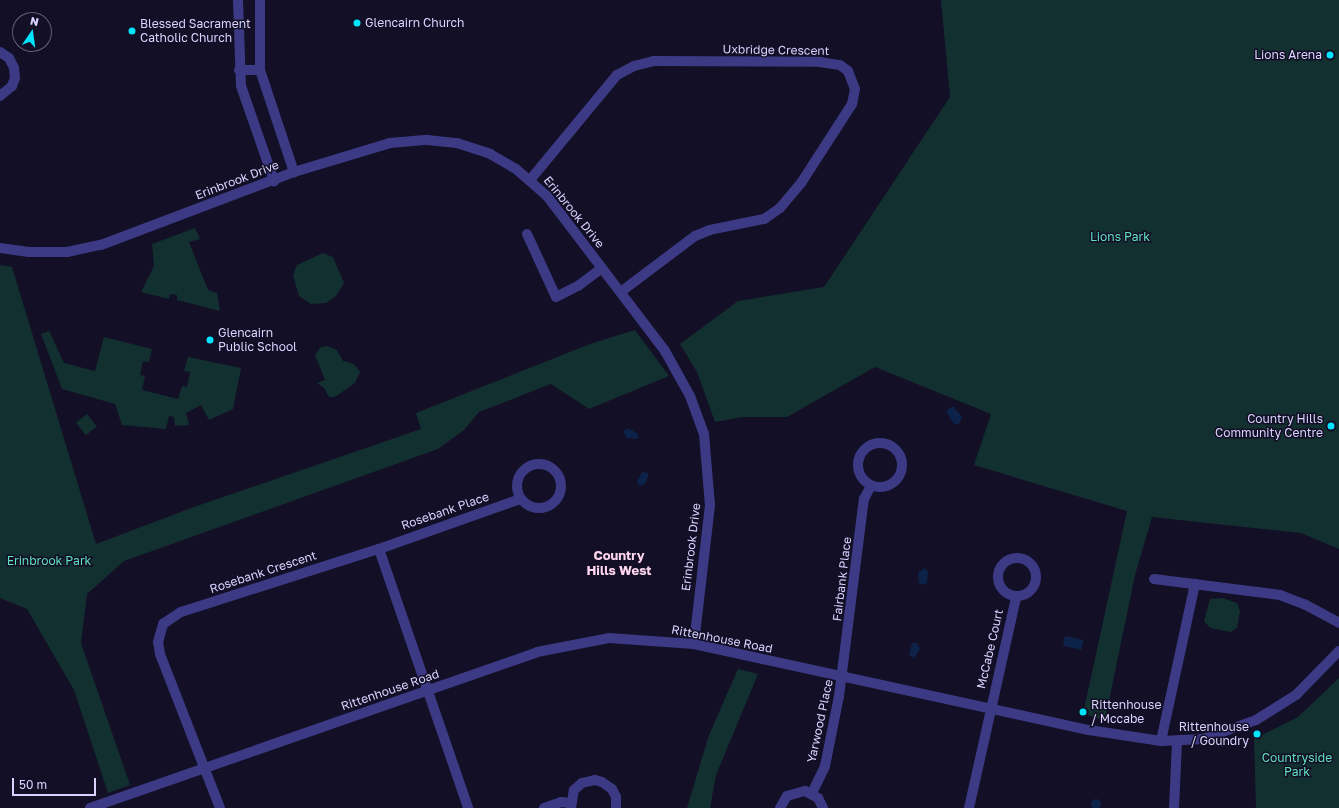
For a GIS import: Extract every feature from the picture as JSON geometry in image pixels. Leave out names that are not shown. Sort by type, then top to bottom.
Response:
[{"type":"street","points":[[238,0],[239,70],[254,127],[274,181]]},
{"type":"street","points":[[260,0],[260,70],[294,172]]},
{"type":"street","points":[[0,52],[9,58],[14,68],[15,78],[12,86],[0,96]]},
{"type":"street","name":"Uxbridge Crescent","points":[[530,180],[617,75],[634,66],[654,61],[820,62],[840,65],[848,71],[855,89],[852,104],[801,184],[780,208],[764,219],[710,230],[695,236],[622,292]]},
{"type":"street","points":[[239,70],[260,70]]},
{"type":"street","name":"Erinbrook Drive","points":[[0,248],[29,252],[67,252],[101,245],[274,181],[294,172],[384,144],[427,140],[457,143],[490,154],[530,180],[547,196],[622,292],[673,365],[690,396],[704,434],[710,505],[694,644]]},
{"type":"street","points":[[527,234],[556,297],[578,286],[602,268]]},
{"type":"street","points":[[873,444],[888,444],[902,459],[901,474],[891,485],[884,488],[870,486],[858,472],[858,460],[861,453],[873,444]]},
{"type":"street","points":[[538,463],[550,466],[556,471],[561,481],[561,491],[553,503],[547,507],[533,508],[520,499],[516,485],[524,469],[538,463]]},
{"type":"street","name":"Fairbank Place","points":[[842,676],[864,499],[870,486]]},
{"type":"street","name":"Rosebank Place","points":[[378,549],[520,499]]},
{"type":"street","points":[[378,549],[426,691],[468,808]]},
{"type":"street","name":"Rosebank Crescent","points":[[220,808],[206,768],[160,654],[158,642],[163,624],[181,612],[378,549]]},
{"type":"street","points":[[1154,579],[1280,595],[1304,604],[1339,623]]},
{"type":"street","points":[[1161,741],[1195,584]]},
{"type":"street","name":"McCabe Court","points":[[990,707],[1016,597]]},
{"type":"street","name":"Rittenhouse Road","points":[[90,808],[426,691],[564,645],[609,638],[694,644],[990,707],[1089,730],[1177,742],[1222,734],[1256,720],[1296,695],[1339,651]]},
{"type":"street","name":"Yarwood Place","points":[[812,793],[825,766],[842,676]]},
{"type":"street","points":[[969,808],[990,707]]},
{"type":"street","points":[[1174,808],[1177,742]]},
{"type":"street","points":[[544,808],[561,802],[571,806],[574,790],[582,783],[595,780],[606,784],[612,789],[616,797],[616,808]]},
{"type":"street","points":[[780,808],[783,801],[794,792],[805,791],[812,793],[823,808]]},
{"type":"green space","name":"Lions Park","points":[[941,0],[1339,0],[1339,549],[1301,533],[1152,517],[1135,575],[1105,720],[1083,714],[1127,511],[974,465],[991,414],[875,367],[787,417],[743,417],[715,422],[697,372],[680,344],[738,301],[824,287],[950,97]]},
{"type":"green space","points":[[195,228],[200,239],[189,242],[208,290],[217,293],[220,311],[177,300],[177,295],[170,294],[169,299],[141,292],[154,266],[152,244]]},
{"type":"green space","points":[[323,253],[333,257],[344,283],[336,296],[326,303],[311,304],[299,296],[293,275],[297,265]]},
{"type":"green space","name":"Erinbrook Park","points":[[0,265],[12,267],[96,544],[194,507],[421,429],[416,413],[590,344],[635,330],[669,376],[589,409],[551,384],[479,412],[464,430],[438,449],[124,561],[87,594],[81,643],[130,785],[108,793],[74,690],[27,609],[0,598]]},
{"type":"green space","points":[[49,331],[64,363],[95,371],[104,337],[152,349],[149,362],[143,361],[140,375],[145,376],[142,390],[178,399],[182,386],[187,387],[190,372],[184,371],[188,357],[241,368],[233,409],[209,420],[201,405],[186,413],[189,425],[175,426],[174,417],[169,416],[166,429],[122,425],[115,404],[62,389],[41,334]]},
{"type":"green space","points":[[327,346],[337,350],[343,361],[354,364],[360,372],[355,383],[335,397],[329,397],[324,388],[317,383],[325,380],[315,355],[321,347]]},
{"type":"green space","points":[[87,414],[97,427],[86,435],[76,423]]},
{"type":"green space","points":[[1223,598],[1237,603],[1240,611],[1237,628],[1231,632],[1210,628],[1204,621],[1210,599]]},
{"type":"green space","points":[[738,669],[758,674],[716,775],[710,808],[687,808],[709,735]]},
{"type":"green space","name":"Countryside Park","points":[[1339,678],[1339,808],[1256,808],[1254,739],[1298,717]]},
{"type":"water","points":[[953,406],[962,417],[959,424],[954,424],[946,411]]},
{"type":"water","points":[[629,428],[638,434],[638,439],[627,438],[623,431]]},
{"type":"water","points":[[642,472],[648,473],[648,477],[645,484],[639,486],[637,481]]},
{"type":"water","points":[[925,568],[928,572],[927,583],[922,585],[919,583],[918,573]]},
{"type":"water","points":[[1065,636],[1084,640],[1082,650],[1063,646]]},
{"type":"water","points":[[912,643],[917,643],[920,649],[914,658],[909,655]]},
{"type":"water","points":[[1096,799],[1101,804],[1096,809],[1091,804]]},
{"type":"place","name":"Glencairn Church","points":[[357,23]]},
{"type":"place","name":"Blessed Sacrament Catholic Church","points":[[132,31]]},
{"type":"place","name":"Lions Arena","points":[[1330,55]]},
{"type":"place","name":"Glencairn Public School","points":[[210,340]]},
{"type":"place","name":"Country Hills Community Centre","points":[[1331,426]]},
{"type":"place","name":"Rittenhouse / Mccabe","points":[[1083,712]]},
{"type":"place","name":"Rittenhouse / Goundry","points":[[1257,734]]},
{"type":"district","name":"Country Hills West","points":[[619,564]]}]
